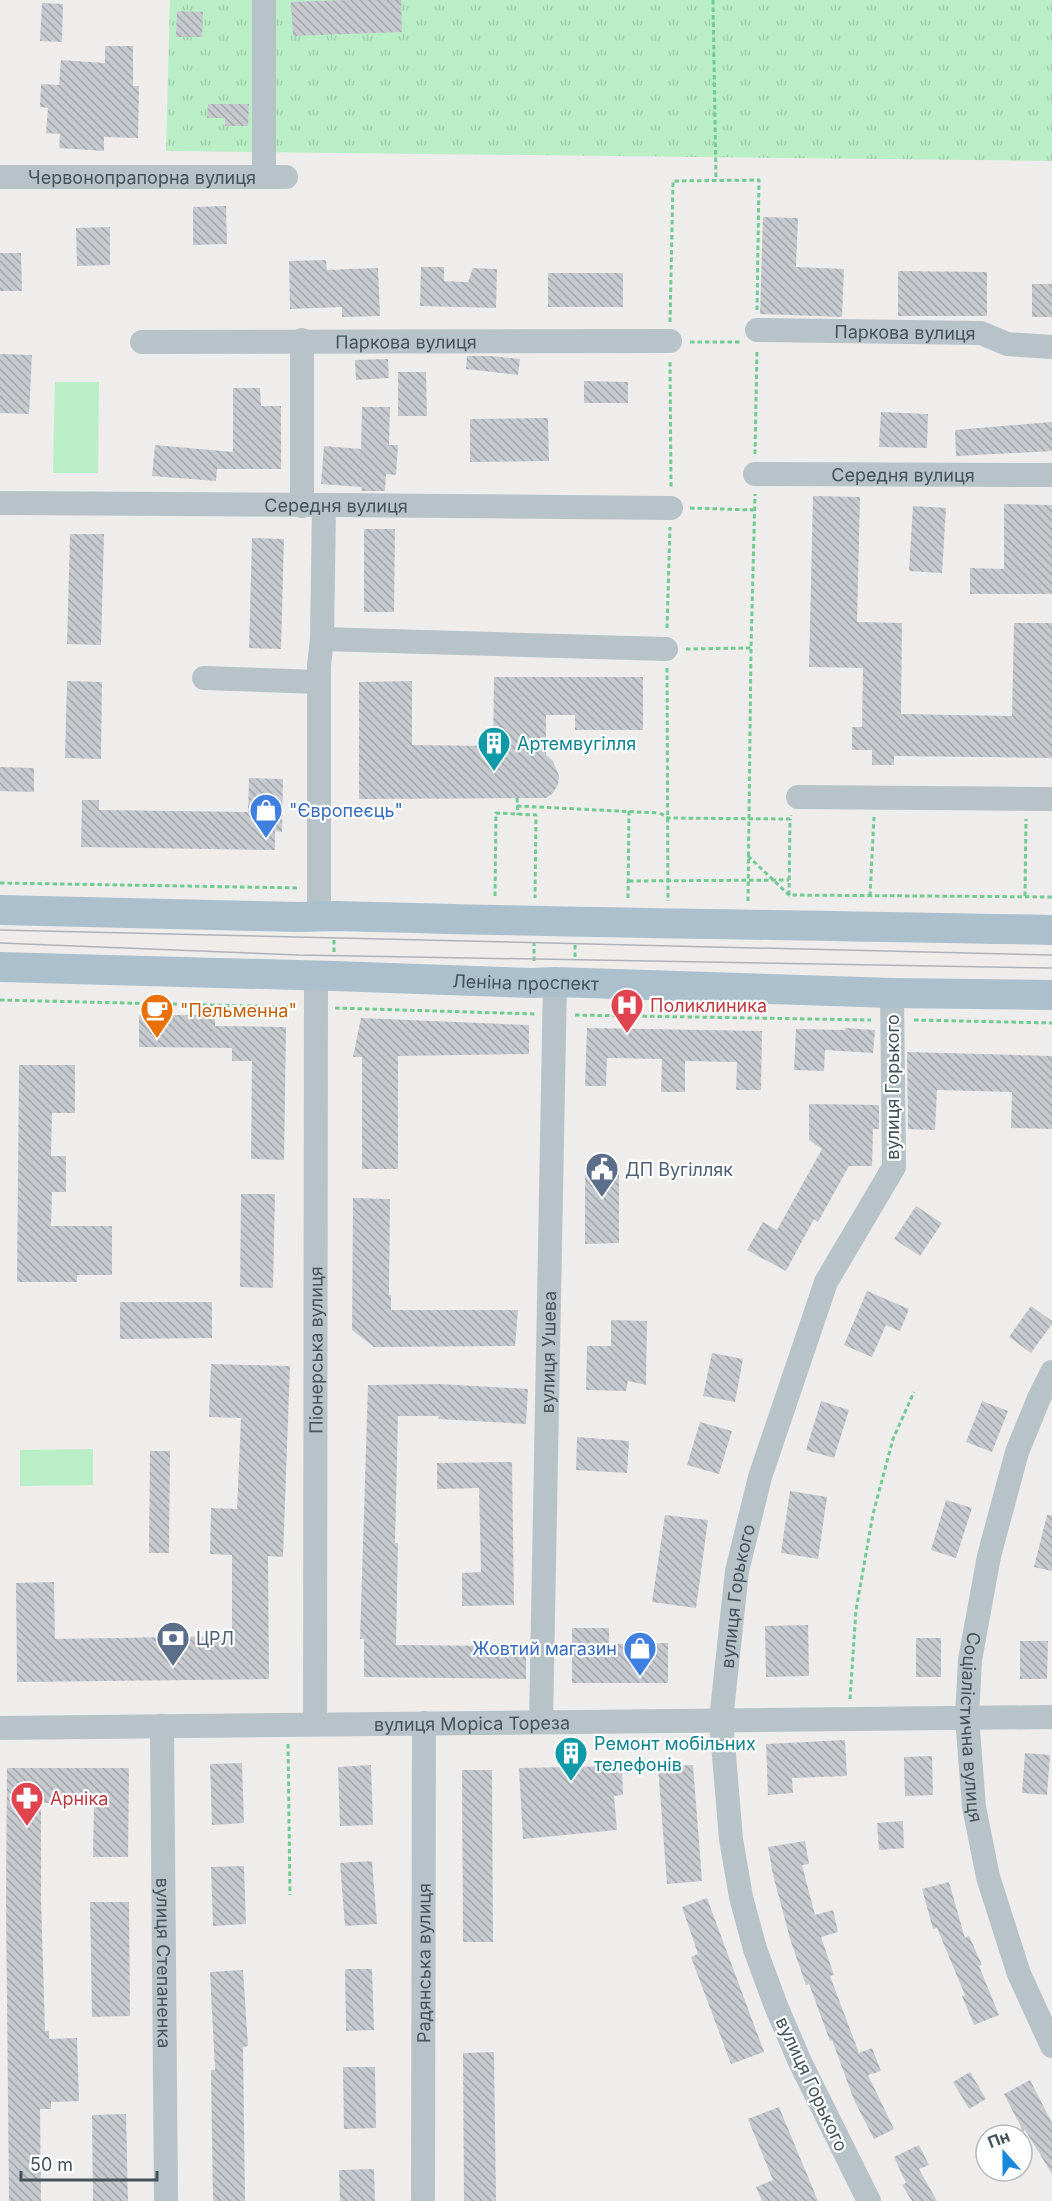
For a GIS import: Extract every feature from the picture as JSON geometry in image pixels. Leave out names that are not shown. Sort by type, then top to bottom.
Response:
[{"type":"main road","points":[[0,910],[309,902],[496,920],[1052,930]]},
{"type":"main road","name":"Леніна проспект","points":[[0,968],[555,982],[892,1006],[1052,995]]},
{"type":"street","name":"Червонопрапорна вулиця","points":[[0,177],[275,177],[264,0]]},
{"type":"street","name":"Паркова вулиця","points":[[757,336],[981,333],[1007,344],[1052,346]]},
{"type":"street","points":[[302,340],[322,639],[309,902]]},
{"type":"street","name":"Паркова вулиця","points":[[142,342],[670,341]]},
{"type":"street","name":"Середня вулиця","points":[[755,474],[1052,475]]},
{"type":"street","name":"Середня вулиця","points":[[0,503],[671,508]]},
{"type":"street","points":[[322,639],[666,649]]},
{"type":"street","points":[[204,678],[319,682]]},
{"type":"street","points":[[798,797],[1052,800]]},
{"type":"street","name":"Піонерська вулиця","points":[[315,1724],[316,976]]},
{"type":"street","name":"вулиця Ушева","points":[[541,1722],[555,982]]},
{"type":"street","name":"вулиця Горького","points":[[869,2201],[800,2062],[755,1949],[741,1897],[731,1839],[721,1720],[737,1571],[760,1477],[826,1282],[894,1167],[892,1006]]},
{"type":"street","name":"Соціалістична вулиця","points":[[1052,1372],[1017,1452],[989,1556],[970,1660],[967,1718],[975,1807],[988,1877],[1019,1974],[1052,2046]]},
{"type":"street","name":"вулиця Моріса Тореза","points":[[0,1728],[1052,1717]]},
{"type":"street","name":"Радянська вулиця","points":[[423,2201],[424,1723]]},
{"type":"street","name":"вулиця Степаненка","points":[[162,1726],[166,2201]]},
{"type":"path","points":[[713,0],[716,180]]},
{"type":"path","points":[[668,924],[666,649],[671,508],[670,341],[674,181],[759,180],[748,924]]},
{"type":"path","points":[[670,341],[757,336]]},
{"type":"path","points":[[671,508],[754,510]]},
{"type":"path","points":[[666,649],[751,648]]},
{"type":"path","points":[[789,895],[790,819],[798,797]]},
{"type":"path","points":[[870,896],[874,797]]},
{"type":"path","points":[[517,798],[518,815]]},
{"type":"path","points":[[1025,897],[1026,799]]},
{"type":"path","points":[[518,806],[660,813],[668,816],[790,819]]},
{"type":"path","points":[[628,924],[629,811]]},
{"type":"path","points":[[496,920],[496,813],[536,815]]},
{"type":"path","points":[[748,856],[789,895],[1052,897]]},
{"type":"path","points":[[629,881],[789,880]]},
{"type":"path","points":[[0,883],[309,902]]},
{"type":"path","points":[[0,1000],[554,1014],[892,1006],[1052,1023]]},
{"type":"path","points":[[850,1719],[856,1610],[873,1514],[893,1439],[914,1392]]},
{"type":"path","points":[[288,1725],[290,1895]]},
{"type":"green space","points":[[170,0],[1052,0],[1052,161],[166,151]]},
{"type":"green space","points":[[55,382],[99,382],[98,473],[53,473]]},
{"type":"green space","points":[[93,1449],[93,1485],[20,1486],[20,1450]]},
{"type":"building","points":[[401,0],[402,32],[293,36],[291,2]]},
{"type":"building","points":[[42,3],[63,4],[62,42],[40,41]]},
{"type":"building","points":[[177,11],[203,12],[202,37],[176,37]]},
{"type":"building","points":[[105,46],[133,46],[133,86],[139,86],[138,138],[104,137],[104,151],[59,148],[60,134],[46,133],[48,108],[40,107],[41,84],[59,85],[61,60],[105,63]]},
{"type":"building","points":[[208,104],[249,104],[248,126],[225,126],[225,118],[207,118]]},
{"type":"building","points":[[226,206],[227,244],[193,245],[193,207]]},
{"type":"building","points":[[763,217],[798,218],[796,267],[844,269],[842,317],[760,314]]},
{"type":"building","points":[[110,227],[110,265],[77,266],[76,228]]},
{"type":"building","points":[[0,253],[21,253],[22,291],[0,291]]},
{"type":"building","points":[[326,260],[327,270],[378,268],[380,316],[342,317],[342,307],[290,309],[289,261]]},
{"type":"building","points":[[421,267],[444,267],[444,281],[468,282],[473,268],[497,269],[496,308],[420,306]]},
{"type":"building","points":[[898,271],[987,272],[987,316],[898,316]]},
{"type":"building","points":[[548,273],[623,273],[623,307],[548,307]]},
{"type":"building","points":[[1032,284],[1052,284],[1052,317],[1032,317]]},
{"type":"building","points":[[0,354],[32,355],[29,414],[0,413]]},
{"type":"building","points":[[467,356],[520,359],[518,375],[466,369]]},
{"type":"building","points":[[388,359],[389,378],[356,380],[355,360]]},
{"type":"building","points":[[398,372],[426,372],[427,416],[398,416]]},
{"type":"building","points":[[584,381],[628,382],[628,403],[584,403]]},
{"type":"building","points":[[233,388],[260,388],[261,406],[281,406],[281,469],[217,469],[216,481],[152,476],[155,445],[233,452]]},
{"type":"building","points":[[362,407],[390,407],[389,445],[398,445],[396,475],[386,474],[385,491],[361,491],[362,487],[321,484],[324,446],[361,449]]},
{"type":"building","points":[[881,412],[928,414],[927,448],[879,447]]},
{"type":"building","points":[[548,418],[549,461],[470,462],[470,419]]},
{"type":"building","points":[[1052,422],[1052,451],[956,456],[955,430]]},
{"type":"building","points":[[813,496],[860,497],[857,622],[902,623],[901,714],[1012,716],[1014,623],[1052,623],[1052,758],[894,756],[894,765],[872,765],[872,750],[852,750],[852,727],[862,727],[863,668],[809,667]]},
{"type":"building","points":[[1004,504],[1052,505],[1052,594],[970,594],[970,568],[1004,569]]},
{"type":"building","points":[[913,506],[946,508],[942,573],[909,571]]},
{"type":"building","points":[[364,529],[395,529],[394,612],[364,612]]},
{"type":"building","points":[[70,534],[104,534],[101,645],[67,644]]},
{"type":"building","points":[[252,538],[284,539],[281,649],[249,648]]},
{"type":"building","points":[[494,677],[643,677],[643,730],[575,730],[575,715],[546,715],[546,755],[553,761],[559,776],[558,785],[546,798],[359,799],[359,682],[412,681],[412,745],[493,746]]},
{"type":"building","points":[[67,681],[102,682],[101,759],[65,758]]},
{"type":"building","points":[[0,767],[34,768],[34,792],[0,791]]},
{"type":"building","points":[[249,778],[283,779],[282,832],[275,831],[275,850],[81,847],[82,800],[99,800],[99,810],[248,812]]},
{"type":"building","points":[[139,1015],[215,1015],[215,1026],[286,1027],[284,1160],[251,1159],[252,1061],[232,1061],[232,1048],[139,1047]]},
{"type":"building","points":[[361,1018],[529,1025],[529,1054],[398,1056],[398,1169],[362,1169],[362,1057],[353,1057]]},
{"type":"building","points":[[587,1028],[762,1031],[761,1090],[736,1090],[737,1062],[685,1061],[685,1092],[661,1092],[662,1059],[607,1058],[606,1086],[585,1086]]},
{"type":"building","points":[[845,1028],[875,1030],[873,1053],[825,1050],[824,1071],[794,1070],[796,1029],[845,1030]]},
{"type":"building","points":[[907,1052],[1052,1056],[1052,1129],[1011,1128],[1012,1092],[937,1090],[935,1130],[908,1129]]},
{"type":"building","points":[[19,1065],[75,1065],[75,1113],[52,1113],[51,1156],[66,1156],[66,1192],[52,1192],[51,1226],[112,1226],[112,1275],[77,1275],[77,1282],[17,1282]]},
{"type":"building","points":[[809,1104],[879,1105],[879,1129],[873,1129],[872,1166],[849,1166],[818,1222],[814,1219],[786,1271],[747,1250],[763,1222],[777,1230],[822,1149],[809,1140]]},
{"type":"building","points":[[585,1164],[619,1164],[619,1243],[585,1244]]},
{"type":"building","points":[[241,1194],[275,1194],[273,1288],[240,1287]]},
{"type":"building","points":[[353,1198],[390,1199],[389,1295],[391,1295],[391,1310],[518,1310],[515,1346],[374,1347],[352,1330]]},
{"type":"building","points":[[916,1206],[942,1223],[920,1256],[894,1239]]},
{"type":"building","points":[[867,1291],[909,1309],[900,1331],[886,1325],[872,1357],[844,1345]]},
{"type":"building","points":[[120,1302],[212,1302],[212,1338],[120,1339]]},
{"type":"building","points":[[1031,1306],[1052,1321],[1052,1324],[1031,1353],[1009,1337]]},
{"type":"building","points":[[611,1320],[647,1321],[646,1385],[628,1381],[626,1391],[586,1390],[587,1346],[611,1346]]},
{"type":"building","points":[[712,1353],[743,1359],[735,1402],[703,1396]]},
{"type":"building","points":[[211,1364],[290,1366],[283,1557],[268,1556],[269,1679],[17,1682],[16,1583],[54,1582],[55,1639],[232,1636],[232,1555],[210,1554],[211,1508],[237,1509],[241,1418],[209,1417]]},
{"type":"building","points":[[440,1384],[528,1389],[526,1424],[438,1419],[439,1416],[398,1416],[395,1543],[398,1543],[396,1645],[526,1646],[526,1679],[364,1677],[364,1639],[360,1639],[368,1385]]},
{"type":"building","points":[[821,1401],[849,1410],[834,1458],[806,1450]]},
{"type":"building","points":[[982,1401],[1008,1411],[992,1452],[966,1442]]},
{"type":"building","points":[[700,1422],[732,1431],[719,1474],[687,1465]]},
{"type":"building","points":[[577,1437],[629,1441],[627,1473],[576,1470]]},
{"type":"building","points":[[150,1451],[170,1451],[169,1553],[149,1553]]},
{"type":"building","points":[[512,1462],[514,1605],[462,1606],[462,1573],[481,1572],[479,1488],[437,1489],[437,1463]]},
{"type":"building","points":[[790,1491],[827,1497],[818,1559],[781,1553]]},
{"type":"building","points":[[946,1500],[972,1508],[956,1558],[931,1550]]},
{"type":"building","points":[[665,1515],[708,1520],[696,1608],[652,1602]]},
{"type":"building","points":[[1047,1515],[1052,1515],[1052,1571],[1034,1567]]},
{"type":"building","points":[[808,1625],[809,1676],[766,1677],[765,1626]]},
{"type":"building","points":[[572,1628],[609,1628],[609,1644],[668,1643],[668,1683],[572,1683]]},
{"type":"building","points":[[916,1638],[941,1638],[941,1677],[916,1677]]},
{"type":"building","points":[[1020,1641],[1048,1641],[1047,1679],[1020,1679]]},
{"type":"building","points":[[845,1740],[847,1776],[792,1778],[793,1793],[768,1795],[766,1744]]},
{"type":"building","points":[[1025,1753],[1050,1755],[1047,1795],[1022,1793]]},
{"type":"building","points":[[932,1756],[933,1795],[905,1796],[904,1757]]},
{"type":"building","points":[[242,1763],[244,1823],[212,1825],[210,1764]]},
{"type":"building","points":[[371,1765],[373,1825],[340,1826],[338,1767]]},
{"type":"building","points":[[693,1765],[702,1881],[667,1884],[658,1767]]},
{"type":"building","points":[[622,1766],[623,1795],[614,1796],[617,1830],[523,1839],[519,1768]]},
{"type":"building","points":[[7,1768],[129,1768],[128,1857],[93,1857],[94,1803],[41,1803],[45,2031],[49,2031],[49,2039],[77,2038],[79,2101],[51,2102],[51,2109],[40,2109],[41,2201],[9,2201]]},
{"type":"building","points":[[462,1770],[492,1770],[493,1942],[463,1942]]},
{"type":"building","points":[[903,1821],[904,1848],[879,1850],[877,1823]]},
{"type":"building","points":[[805,1841],[809,1864],[802,1865],[815,1915],[833,1910],[838,1932],[821,1937],[834,1975],[830,1976],[859,2053],[872,2048],[881,2071],[868,2075],[894,2129],[874,2139],[854,2100],[809,1984],[806,1985],[791,1942],[773,1875],[768,1847]]},
{"type":"building","points":[[372,1861],[377,1924],[345,1926],[340,1863]]},
{"type":"building","points":[[244,1866],[246,1924],[213,1926],[211,1867]]},
{"type":"building","points":[[949,1882],[965,1938],[969,1936],[982,1965],[979,1966],[999,2015],[974,2025],[962,1996],[965,1995],[937,1928],[933,1929],[922,1889]]},
{"type":"building","points":[[707,1898],[764,2052],[731,2064],[691,1957],[698,1954],[682,1907]]},
{"type":"building","points":[[90,1902],[129,1902],[130,2016],[92,2017]]},
{"type":"building","points":[[345,1969],[372,1969],[374,2030],[346,2031]]},
{"type":"building","points":[[243,1970],[248,2046],[243,2047],[245,2201],[213,2201],[211,2070],[215,2070],[210,1972]]},
{"type":"building","points":[[494,2052],[496,2201],[464,2201],[463,2053]]},
{"type":"building","points":[[343,2067],[375,2067],[376,2128],[344,2129]]},
{"type":"building","points":[[970,2072],[986,2099],[969,2109],[953,2082]]},
{"type":"building","points":[[1030,2080],[1052,2123],[1052,2174],[1034,2145],[1034,2123],[1019,2123],[1004,2094]]},
{"type":"building","points":[[779,2107],[818,2201],[762,2201],[756,2187],[773,2180],[748,2119]]},
{"type":"building","points":[[126,2114],[128,2201],[93,2201],[92,2115]]},
{"type":"building","points":[[919,2145],[929,2165],[919,2169],[937,2201],[912,2201],[902,2185],[906,2183],[894,2157]]},
{"type":"building","points":[[374,2169],[375,2201],[340,2201],[339,2170]]},
{"type":"tram line","points":[[0,930],[1052,955]]},
{"type":"tram line","points":[[0,943],[299,955],[1052,968]]},
{"type":"place","name":"Артемвугілля","points":[[494,772]]},
{"type":"place","name":"\"Європеєць\"","points":[[266,839]]},
{"type":"place","name":"Поликлиника","points":[[627,1034]]},
{"type":"place","name":"\"Пельменна\"","points":[[157,1039]]},
{"type":"place","name":"ДП Вугілляк","points":[[602,1198]]},
{"type":"place","name":"ЦРЛ","points":[[173,1667]]},
{"type":"place","name":"Жовтий магазин","points":[[640,1677]]},
{"type":"place","name":"Ремонт мобільних телефонів","points":[[571,1782]]},
{"type":"place","name":"Арніка","points":[[27,1827]]}]
